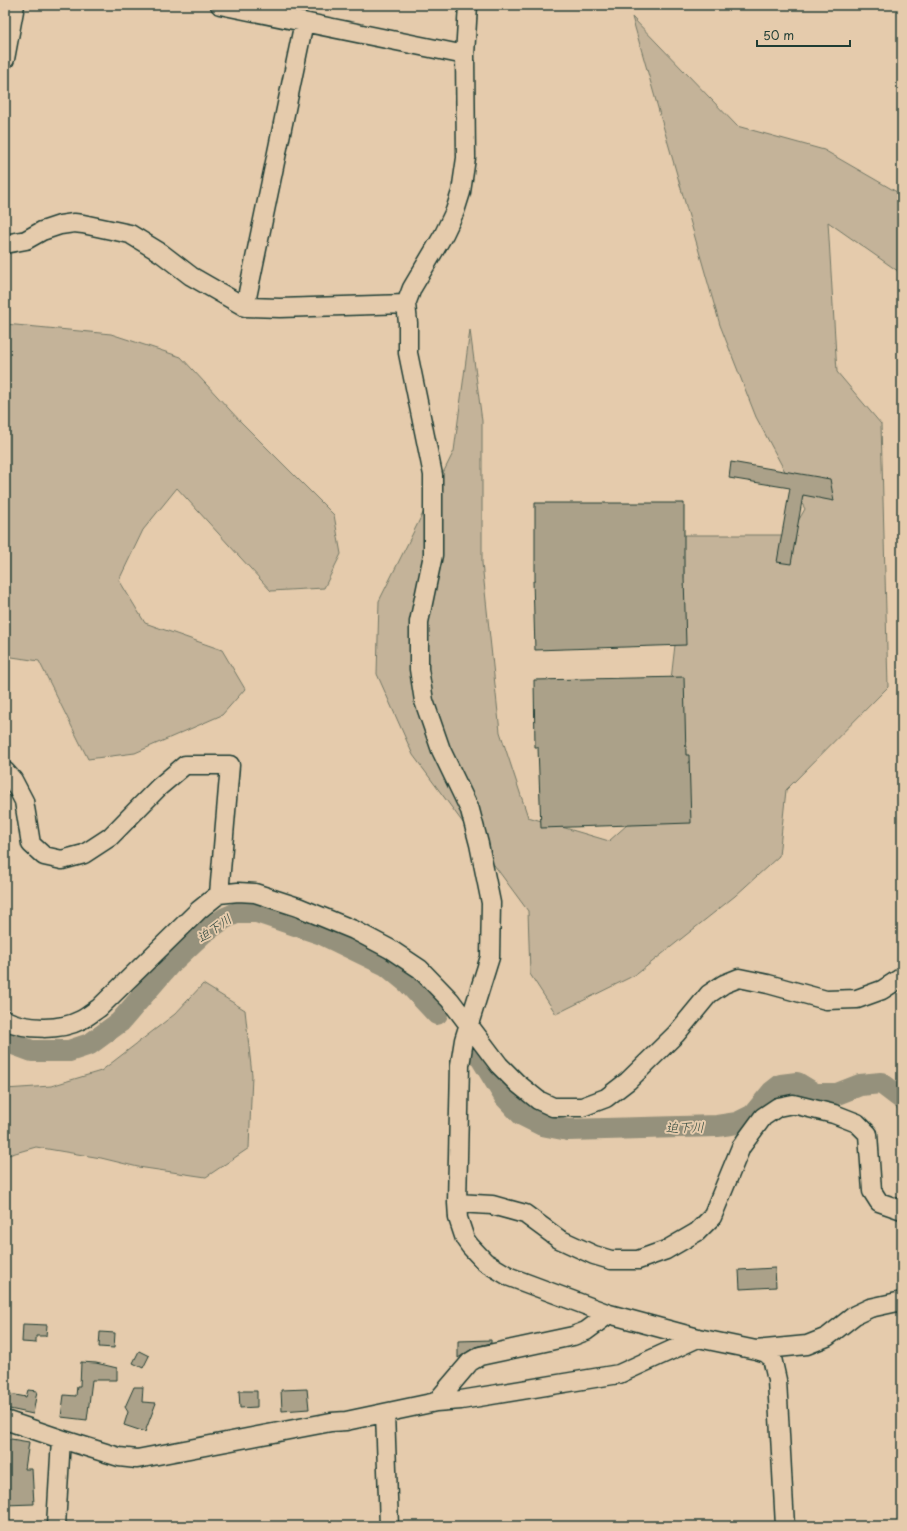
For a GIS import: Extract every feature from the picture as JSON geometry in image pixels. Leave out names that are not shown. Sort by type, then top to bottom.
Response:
[{"type":"street","points":[[5,59],[15,5]]},
{"type":"street","points":[[220,5],[465,55]]},
{"type":"street","points":[[468,5],[465,55],[466,158],[461,192],[455,211],[444,234],[412,288],[406,304],[408,323],[408,353],[433,475],[433,555],[419,622],[419,669],[424,701],[441,750],[470,810],[479,844],[491,903],[490,957],[470,1025],[464,1040],[460,1065],[458,1218],[465,1239],[485,1262],[510,1277],[609,1314],[698,1338],[756,1350],[766,1353],[772,1358],[777,1380],[785,1526]]},
{"type":"street","points":[[245,307],[304,22]]},
{"type":"street","points":[[5,244],[26,240],[42,231],[60,225],[74,223],[130,234],[160,252],[191,276],[245,307],[280,308],[406,304]]},
{"type":"street","points":[[5,771],[13,780],[24,801],[31,844],[44,856],[62,860],[84,854],[110,837],[159,787],[185,765],[230,765],[219,894]]},
{"type":"street","points":[[5,1020],[32,1028],[62,1027],[80,1021],[99,1008],[199,910],[219,894],[238,892],[256,893],[298,907],[354,930],[390,949],[420,969],[450,1000],[499,1065],[538,1100],[553,1107],[582,1107],[606,1098],[628,1081],[676,1034],[709,994],[724,984],[739,978],[768,984],[826,1000],[857,999],[882,990],[902,977]]},
{"type":"street","points":[[457,1203],[492,1205],[524,1214],[559,1239],[594,1255],[611,1260],[638,1260],[666,1250],[697,1232],[712,1217],[741,1147],[763,1117],[778,1107],[793,1104],[834,1114],[857,1123],[868,1134],[872,1191],[879,1202],[902,1210]]},
{"type":"street","points":[[756,1350],[807,1345],[827,1337],[855,1315],[870,1308],[902,1301]]},
{"type":"street","points":[[436,1402],[470,1362],[480,1356],[573,1336],[586,1331],[609,1314]]},
{"type":"street","points":[[5,1420],[119,1457],[137,1459],[385,1413],[436,1402],[461,1400],[620,1374],[698,1338]]},
{"type":"street","points":[[385,1413],[389,1526]]},
{"type":"street","points":[[56,1526],[61,1439]]},
{"type":"shaded area","points":[[632,17],[737,126],[824,150],[902,195],[902,274],[828,222],[837,372],[881,424],[888,687],[786,790],[779,856],[735,896],[637,974],[556,1014],[530,974],[528,911],[413,755],[377,674],[379,601],[454,451],[470,330],[482,421],[482,563],[500,732],[528,817],[609,841],[664,792],[669,697],[684,577],[683,535],[790,535],[805,509],[756,417],[720,325]]},
{"type":"shaded area","points":[[5,324],[111,334],[181,357],[241,422],[334,515],[341,554],[324,588],[271,591],[177,488],[143,530],[119,580],[145,623],[222,650],[245,689],[222,715],[135,753],[88,759],[39,661],[5,656]]},
{"type":"shaded area","points":[[203,984],[245,1010],[252,1075],[249,1148],[206,1177],[138,1167],[101,1158],[36,1147],[5,1156],[5,1089],[51,1086],[101,1071],[175,1014]]},
{"type":"building","points":[[731,462],[830,479],[834,501],[803,495],[791,564],[777,562],[790,488],[729,478]]},
{"type":"building","points":[[535,503],[684,503],[686,645],[535,650],[533,581],[535,581]]},
{"type":"building","points":[[684,677],[686,755],[689,755],[691,823],[541,828],[538,747],[535,747],[534,680]]},
{"type":"building","points":[[775,1268],[776,1287],[740,1289],[739,1270]]},
{"type":"building","points":[[23,1324],[47,1325],[46,1336],[36,1336],[36,1343],[22,1342]]},
{"type":"building","points":[[100,1332],[115,1333],[114,1348],[99,1347]]},
{"type":"building","points":[[491,1340],[491,1343],[475,1347],[458,1358],[458,1341]]},
{"type":"building","points":[[139,1351],[149,1356],[143,1368],[133,1363]]},
{"type":"building","points":[[81,1362],[96,1363],[117,1368],[117,1380],[92,1380],[87,1420],[61,1417],[64,1395],[76,1396],[77,1386],[80,1386]]},
{"type":"building","points":[[134,1387],[143,1387],[142,1402],[156,1403],[145,1432],[124,1425],[128,1412],[125,1407]]},
{"type":"building","points":[[307,1389],[309,1409],[282,1411],[281,1390]]},
{"type":"building","points":[[28,1390],[37,1391],[33,1414],[5,1408],[5,1393],[26,1397]]},
{"type":"building","points":[[239,1391],[257,1391],[257,1407],[240,1408]]},
{"type":"building","points":[[5,1438],[29,1442],[25,1469],[32,1469],[34,1504],[5,1505]]},
{"type":"waterway","name":"迫下川","points":[[5,1041],[32,1051],[69,1051],[90,1044],[120,1022],[169,965],[203,933],[225,918],[239,912],[257,912],[322,934],[386,965],[408,983],[437,1014]]},
{"type":"waterway","name":"迫下川","points":[[478,1053],[505,1097],[522,1115],[542,1125],[568,1130],[717,1126],[737,1123],[753,1115],[772,1092],[781,1085],[797,1083],[815,1094],[837,1094],[860,1085],[881,1083],[902,1099]]}]
